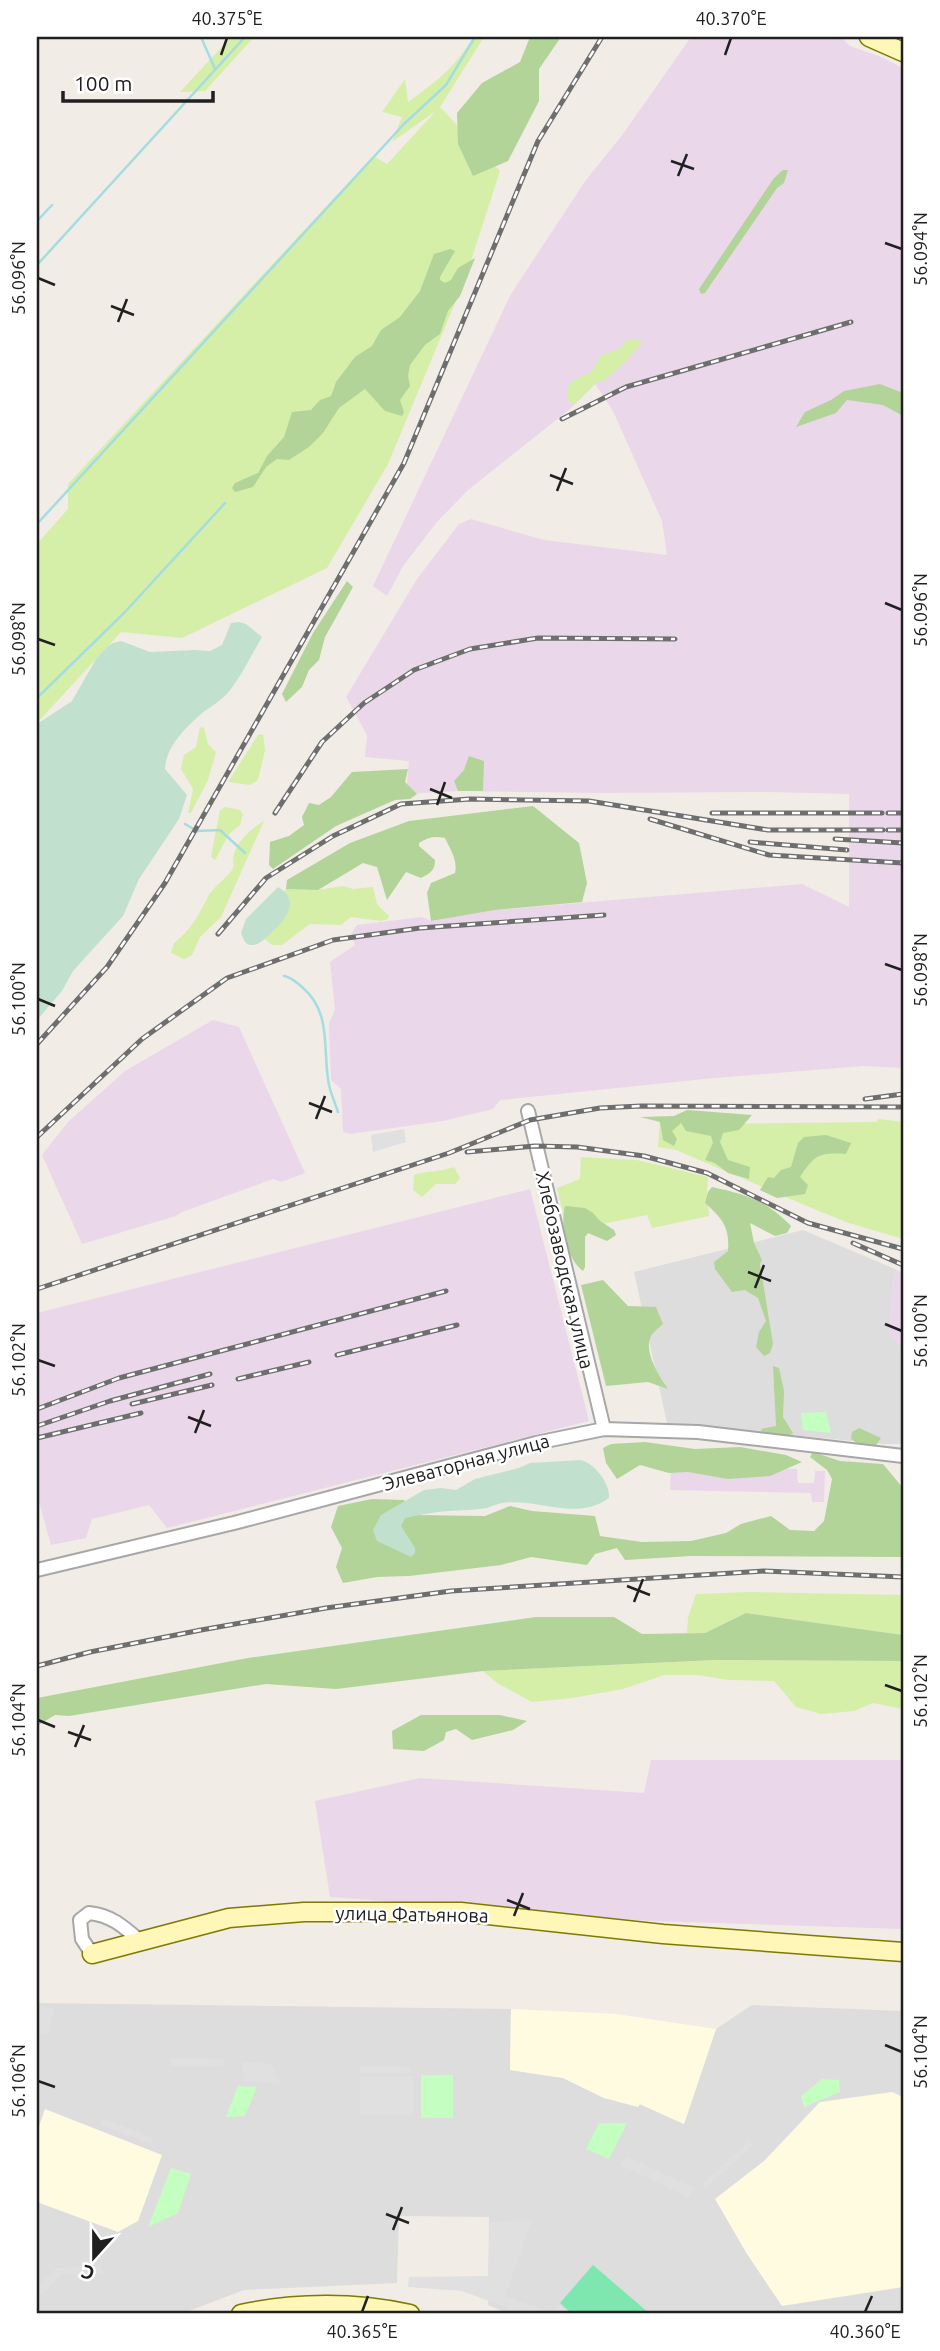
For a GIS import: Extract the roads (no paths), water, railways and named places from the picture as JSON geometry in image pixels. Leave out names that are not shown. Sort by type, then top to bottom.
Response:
[{"type":"street","points":[[869,37],[903,52]]},
{"type":"street","name":"Хлебозаводская улица","points":[[528,1111],[604,1429]]},
{"type":"street","name":"Элеваторная улица","points":[[37,1570],[234,1523],[536,1443],[604,1429],[698,1432],[903,1456]]},
{"type":"street","name":"улица Фатьянова","points":[[92,1954],[229,1918],[304,1912],[461,1912],[663,1934],[903,1952]]},
{"type":"street","points":[[92,1954],[82,1939],[80,1920],[89,1913],[103,1914],[118,1922],[140,1941]]},
{"type":"street","points":[[241,2314],[290,2307],[335,2306],[388,2309],[410,2314]]},
{"type":"waterway","points":[[201,37],[215,69]]},
{"type":"waterway","points":[[37,265],[245,37]]},
{"type":"waterway","points":[[37,524],[404,124],[446,85],[475,37]]},
{"type":"waterway","points":[[37,221],[52,205]]},
{"type":"waterway","points":[[37,698],[125,612],[225,503]]},
{"type":"waterway","points":[[185,824],[197,831],[220,830],[245,853]]},
{"type":"waterway","points":[[284,976],[302,987],[312,997],[318,1009],[324,1033],[329,1085],[338,1112]]},
{"type":"railway","points":[[37,1044],[107,967],[165,883],[404,463],[538,141],[602,37]]},
{"type":"railway","points":[[562,419],[626,387],[851,322]]},
{"type":"railway","points":[[275,813],[322,742],[364,703],[414,670],[470,649],[538,638],[675,639]]},
{"type":"railway","points":[[218,934],[266,878],[333,836],[401,804],[470,799],[589,801],[768,830],[883,830]]},
{"type":"railway","points":[[712,813],[882,813]]},
{"type":"railway","points":[[888,813],[903,813]]},
{"type":"railway","points":[[650,819],[769,855],[903,863]]},
{"type":"railway","points":[[888,830],[903,830]]},
{"type":"railway","points":[[835,839],[903,843]]},
{"type":"railway","points":[[750,842],[847,850]]},
{"type":"railway","points":[[37,1137],[142,1039],[227,978],[333,940],[420,928],[604,915]]},
{"type":"railway","points":[[865,1099],[903,1094]]},
{"type":"railway","points":[[37,1289],[449,1153],[530,1120],[600,1108],[641,1106],[903,1107]]},
{"type":"railway","points":[[467,1152],[535,1146],[577,1147],[644,1156],[707,1173],[808,1223],[903,1249]]},
{"type":"railway","points":[[853,1243],[903,1265]]},
{"type":"railway","points":[[37,1409],[119,1378],[446,1291]]},
{"type":"railway","points":[[337,1355],[457,1325]]},
{"type":"railway","points":[[238,1379],[309,1362]]},
{"type":"railway","points":[[37,1426],[110,1401],[210,1374]]},
{"type":"railway","points":[[132,1404],[212,1385]]},
{"type":"railway","points":[[37,1438],[141,1413]]},
{"type":"railway","points":[[37,1666],[90,1652],[201,1630],[326,1608],[451,1591],[764,1571],[903,1577]]}]
